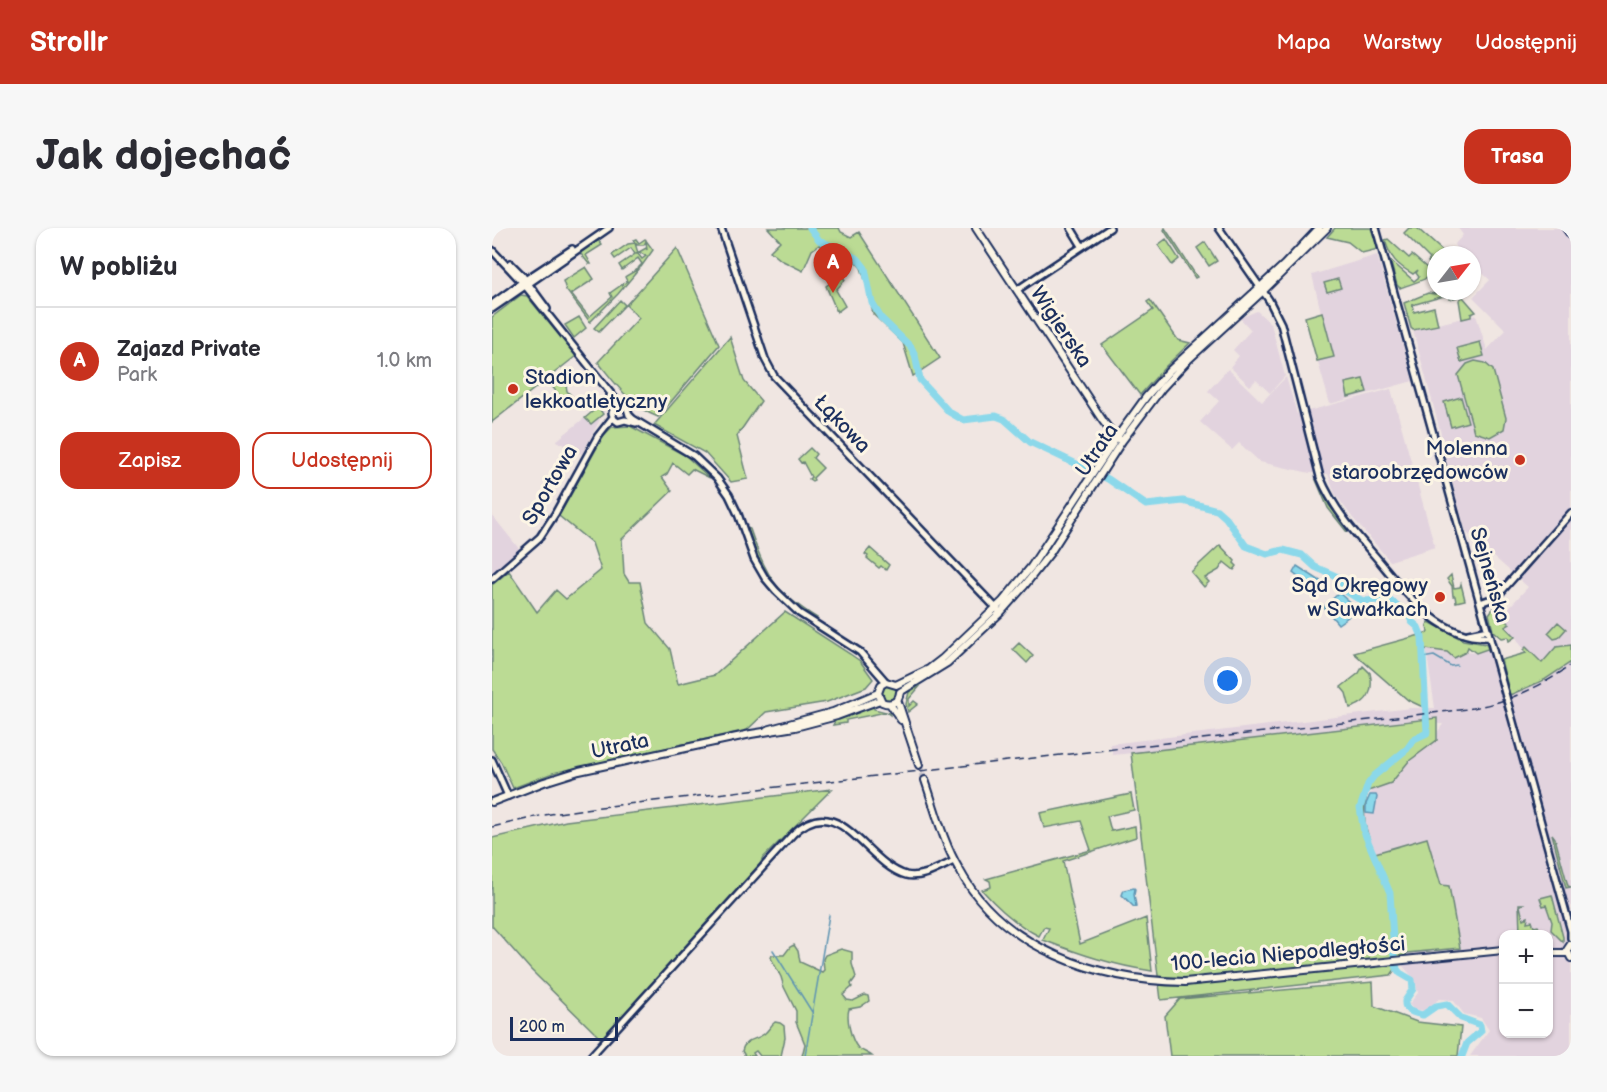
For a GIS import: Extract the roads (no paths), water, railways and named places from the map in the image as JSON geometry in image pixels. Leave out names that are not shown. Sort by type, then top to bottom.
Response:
[{"type":"main road","name":"Wigierska","points":[[976,228],[1103,421],[1120,439]]},
{"type":"main road","name":"Utrata","points":[[1261,290],[1319,228]]},
{"type":"main road","name":"Utrata","points":[[896,685],[915,677],[942,659],[1026,585],[1050,553],[1120,439],[1150,403],[1174,375],[1327,228]]},
{"type":"main road","name":"Utrata","points":[[900,692],[946,663],[998,610]]},
{"type":"main road","points":[[890,704],[897,699],[900,692],[896,685],[884,684],[879,696],[890,704],[911,742]]},
{"type":"main road","name":"Utrata","points":[[492,802],[579,771],[810,723],[879,696]]},
{"type":"main road","points":[[897,699],[919,765]]},
{"type":"main road","name":"100-lecia Niepodległości","points":[[925,780],[954,861],[990,912],[1014,932],[1051,952],[1098,970],[1156,982],[1185,982],[1499,950]]},
{"type":"main road","points":[[1553,952],[1568,951]]},
{"type":"street","points":[[492,309],[604,228]]},
{"type":"street","points":[[492,304],[609,228]]},
{"type":"street","name":"Łąkowa","points":[[721,228],[765,359],[774,376],[998,610]]},
{"type":"street","points":[[1071,228],[1082,246]]},
{"type":"street","points":[[1017,290],[1110,228]]},
{"type":"street","points":[[1219,228],[1269,300],[1281,324],[1320,477],[1328,497],[1343,519],[1418,607],[1442,623],[1472,637],[1490,637]]},
{"type":"street","name":"Sejneńska","points":[[1376,228],[1571,931],[1571,938]]},
{"type":"street","points":[[1566,228],[1571,236]]},
{"type":"street","points":[[492,248],[525,283],[611,395],[617,406],[615,419],[627,418],[640,425],[688,452],[713,473],[733,502],[754,559],[770,585],[799,613],[860,652],[884,684]]},
{"type":"street","points":[[617,406],[627,408],[627,418]]},
{"type":"street","name":"Sportowa","points":[[492,579],[540,537],[598,436],[615,419]]},
{"type":"street","points":[[1480,603],[1500,593],[1571,513]]},
{"type":"street","points":[[1458,631],[1472,634],[1488,630]]},
{"type":"street","points":[[492,760],[508,796]]},
{"type":"street","points":[[591,1056],[793,834],[804,825],[823,819],[840,824],[889,865],[905,875],[918,876],[954,861]]},
{"type":"water","points":[[1297,566],[1322,582],[1324,585],[1319,594],[1293,573]]},
{"type":"water","points":[[1339,593],[1355,607],[1348,617],[1338,624],[1324,607]]},
{"type":"water","points":[[1370,795],[1377,797],[1374,814],[1366,813],[1366,804]]},
{"type":"water","points":[[1134,888],[1136,906],[1134,907],[1122,895],[1124,890]]},
{"type":"waterway","points":[[810,228],[819,240],[858,259],[865,268],[872,303],[881,318],[911,347],[920,380],[949,412],[963,420],[996,416],[1004,419],[1030,442],[1108,479],[1146,505],[1183,501],[1217,510],[1226,518],[1246,546],[1267,554],[1283,550],[1302,555],[1315,567],[1338,577],[1347,592],[1357,598],[1363,601],[1393,602],[1408,614],[1422,637],[1427,733],[1414,739],[1407,749],[1374,776],[1368,784],[1360,808],[1364,832],[1390,893],[1392,946],[1397,969],[1412,980],[1413,989],[1405,1001],[1406,1008],[1423,1015],[1436,1006],[1447,1004],[1461,1018],[1480,1025],[1481,1031],[1467,1043],[1462,1056]]},
{"type":"waterway","points":[[1422,658],[1434,656],[1451,666],[1457,665]]},
{"type":"waterway","points":[[805,1056],[829,915]]},
{"type":"waterway","points":[[773,950],[812,1012]]},
{"type":"tunnel","points":[[919,765],[925,780]]},
{"type":"railway","points":[[492,827],[544,815],[592,808],[1467,709],[1495,703],[1522,693],[1547,681],[1571,665]]},
{"type":"place","name":"Zajazd Private","points":[[833,293]]},
{"type":"place","name":"Stadion lekkoatletyczny","points":[[513,389]]},
{"type":"place","name":"Molenna staroobrzędowców","points":[[1520,460]]},
{"type":"place","name":"Sąd Okręgowy w Suwałkach","points":[[1440,597]]}]
